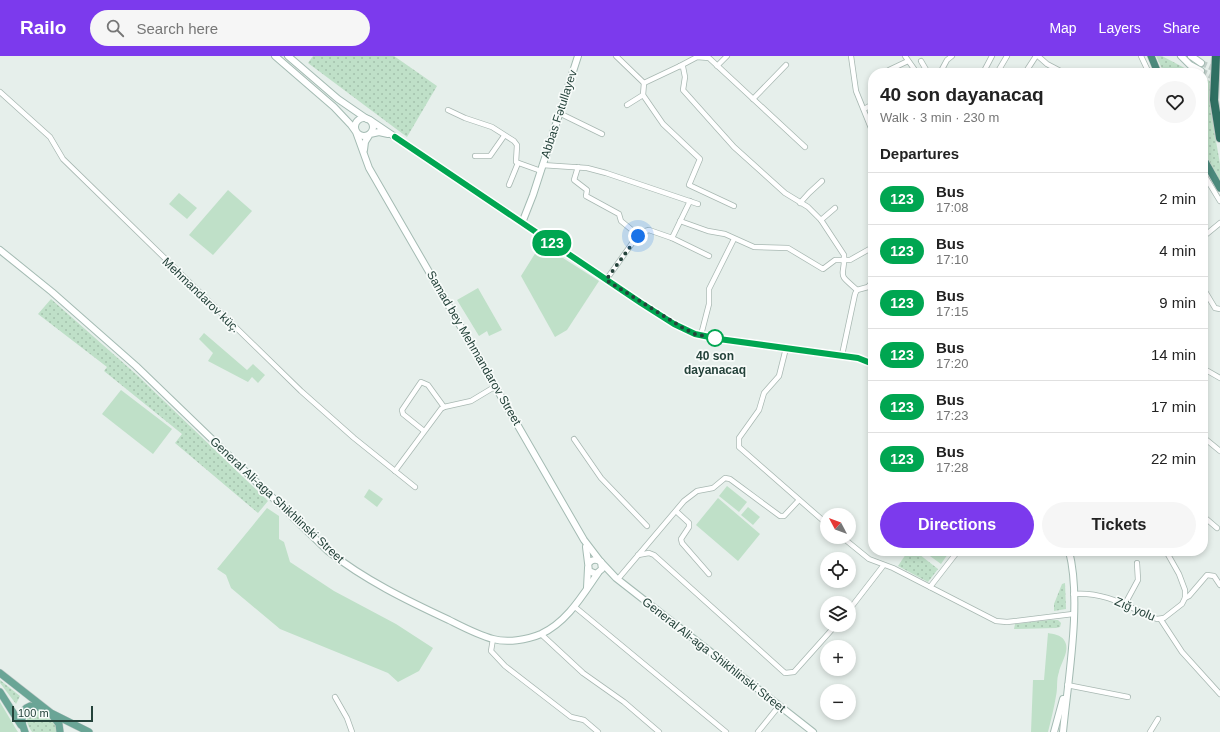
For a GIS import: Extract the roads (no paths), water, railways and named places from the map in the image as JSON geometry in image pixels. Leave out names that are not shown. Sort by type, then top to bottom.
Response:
[{"type":"highway","points":[[1151,56],[1156,68]]},
{"type":"highway","points":[[1216,56],[1214,100],[1220,138]]},
{"type":"highway","points":[[1208,167],[1220,188]]},
{"type":"main road","points":[[275,56],[334,107],[361,136],[379,132],[395,137]]},
{"type":"main road","points":[[288,56],[338,98],[369,120],[606,280],[674,324],[701,335],[842,355],[868,362]]},
{"type":"main road","name":"Abbas Fətullayev","points":[[522,223],[542,168],[578,56]]},
{"type":"main road","points":[[1181,56],[1196,68]]},
{"type":"main road","points":[[1191,56],[1201,63]]},
{"type":"main road","points":[[356,132],[355,127],[357,121],[362,118],[369,120],[373,126],[365,142],[363,155]]},
{"type":"main road","name":"Samad bey Mehmandarov Street","points":[[356,132],[363,155],[584,540]]},
{"type":"main road","name":"General Ali-aga Shikhlinski Street","points":[[0,250],[52,292],[136,366],[338,559],[387,589],[493,639],[518,640],[541,634],[558,622],[575,607],[599,573]]},
{"type":"main road","points":[[584,540],[603,567],[599,573]]},
{"type":"main road","points":[[584,540],[591,572],[617,579]]},
{"type":"main road","points":[[1063,732],[1073,614],[1073,594],[1069,556]]},
{"type":"main road","points":[[587,589],[589,566],[595,560],[600,562],[617,579]]},
{"type":"main road","name":"General Ali-aga Shikhlinski Street","points":[[617,579],[813,732]]},
{"type":"main road","points":[[0,673],[51,713],[59,724],[60,732]]},
{"type":"main road","points":[[1054,732],[1067,685]]},
{"type":"main road","points":[[0,692],[24,731]]},
{"type":"main road","points":[[24,731],[21,718],[23,710],[27,706],[38,706],[89,732]]},
{"type":"street","points":[[616,56],[644,83]]},
{"type":"street","points":[[644,83],[697,57],[705,56],[805,147]]},
{"type":"street","points":[[717,66],[728,56]]},
{"type":"street","points":[[851,56],[856,91],[868,119]]},
{"type":"street","points":[[905,56],[913,68]]},
{"type":"street","points":[[943,68],[952,56]]},
{"type":"street","points":[[986,68],[992,56]]},
{"type":"street","points":[[1000,68],[1007,56]]},
{"type":"street","points":[[1029,68],[1037,56],[1055,68]]},
{"type":"street","points":[[1141,56],[1147,68]]},
{"type":"street","points":[[893,68],[908,61]]},
{"type":"street","points":[[921,61],[925,68]]},
{"type":"street","points":[[753,99],[786,65]]},
{"type":"street","points":[[680,66],[685,70],[682,90],[734,147],[785,193],[808,207],[821,220],[842,250],[844,260],[841,274],[843,278],[857,290]]},
{"type":"street","points":[[644,83],[643,95],[663,124],[700,159],[689,185],[734,206]]},
{"type":"street","name":"Mehmandarov küç.","points":[[0,92],[50,137],[63,160],[306,396],[354,438],[415,487]]},
{"type":"street","points":[[627,105],[643,95]]},
{"type":"street","points":[[864,109],[868,107]]},
{"type":"street","points":[[448,110],[465,118],[492,127],[504,136],[510,138],[517,145],[516,159],[518,163],[508,185]]},
{"type":"street","points":[[559,113],[602,134]]},
{"type":"street","points":[[475,156],[490,156],[504,136]]},
{"type":"street","name":"Abbas Fətullayev","points":[[518,163],[542,168]]},
{"type":"street","points":[[542,168],[578,168],[606,173],[698,204]]},
{"type":"street","points":[[578,168],[574,180],[586,190],[586,196],[619,214],[621,221],[638,236]]},
{"type":"street","points":[[800,203],[808,193],[822,181]]},
{"type":"street","points":[[1208,181],[1220,201]]},
{"type":"street","points":[[672,238],[690,201]]},
{"type":"street","points":[[821,220],[835,208]]},
{"type":"street","points":[[680,221],[708,231],[725,234],[762,249],[788,248],[819,268],[823,269],[835,260],[850,260],[868,250]]},
{"type":"street","points":[[1208,233],[1220,223]]},
{"type":"street","points":[[606,280],[638,236],[642,232],[649,230],[672,238],[710,256]]},
{"type":"street","points":[[701,335],[709,304],[709,289],[734,238]]},
{"type":"street","points":[[857,290],[868,287]]},
{"type":"street","points":[[842,355],[853,299],[857,290]]},
{"type":"street","points":[[1208,296],[1215,308],[1220,309]]},
{"type":"street","points":[[786,348],[779,376],[764,393],[760,410],[738,442],[739,448],[820,518]]},
{"type":"street","points":[[1208,371],[1220,378]]},
{"type":"street","points":[[424,431],[403,414],[402,410],[421,382],[428,385],[444,406]]},
{"type":"street","points":[[395,471],[444,406],[471,401],[496,386]]},
{"type":"street","points":[[574,439],[601,478],[648,526]]},
{"type":"street","points":[[1208,441],[1220,451]]},
{"type":"street","points":[[617,579],[684,501],[697,491],[713,488],[725,478],[730,479],[780,516],[784,516],[799,500]]},
{"type":"street","points":[[676,511],[689,523],[689,527],[681,539],[682,543],[709,574]]},
{"type":"street","points":[[1208,521],[1216,528]]},
{"type":"street","points":[[851,544],[869,559],[883,566],[893,568],[996,621],[1007,622],[1073,614]]},
{"type":"street","points":[[638,555],[649,553],[654,555],[785,673],[794,672],[830,632]]},
{"type":"street","points":[[930,587],[954,556]]},
{"type":"street","points":[[1169,556],[1179,574],[1185,590],[1185,598]]},
{"type":"street","points":[[1125,604],[1138,580],[1137,563]]},
{"type":"street","points":[[856,601],[883,566]]},
{"type":"street","name":"Zığ yolu","points":[[1073,594],[1090,593],[1125,604],[1161,620],[1178,607],[1207,575],[1214,576],[1220,585]]},
{"type":"street","points":[[575,607],[726,732]]},
{"type":"street","points":[[1161,620],[1182,652],[1220,694]]},
{"type":"street","points":[[541,634],[583,673],[624,702],[659,732]]},
{"type":"street","points":[[493,639],[491,651],[505,666],[572,717],[584,720],[598,732]]},
{"type":"street","points":[[1067,685],[1128,697]]},
{"type":"street","points":[[335,697],[347,718],[352,732]]},
{"type":"street","points":[[758,732],[779,706]]},
{"type":"street","points":[[1150,732],[1158,719]]},
{"type":"tunnel","points":[[1201,63],[1220,71]]},
{"type":"tunnel","points":[[1208,74],[1220,80]]},
{"type":"place","name":"40 son dayanacaq","points":[[715,338]]}]
